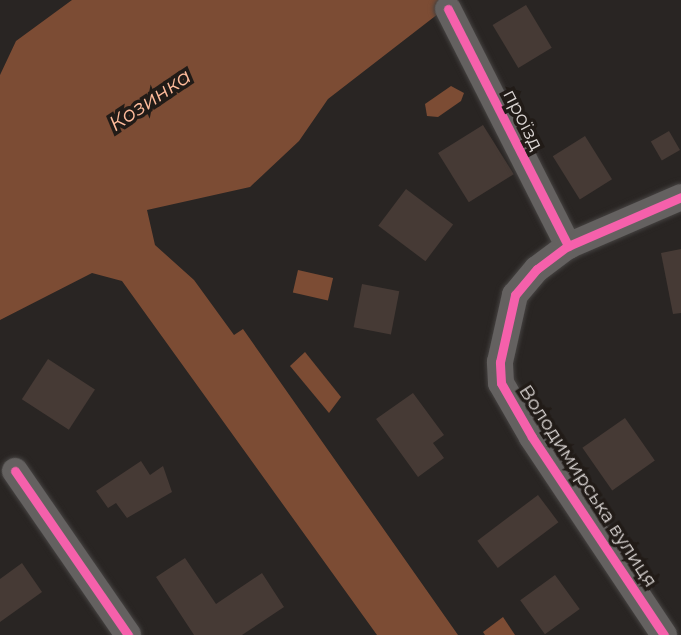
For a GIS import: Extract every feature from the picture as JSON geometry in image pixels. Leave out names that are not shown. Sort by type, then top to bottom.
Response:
[{"type":"street","name":"проїзд","points":[[448,9],[568,246]]},
{"type":"street","name":"Володимирська вулиця","points":[[664,635],[501,383],[501,346],[515,295],[568,246],[681,197]]},
{"type":"street","points":[[15,471],[128,635]]},
{"type":"water","name":"Козинка","points":[[72,0],[456,0],[328,99],[299,141],[250,187],[147,210],[155,245],[194,280],[234,335],[243,329],[458,635],[377,635],[122,281],[92,273],[0,320],[0,75],[16,41]]},
{"type":"water","points":[[451,86],[464,93],[461,101],[438,117],[427,116],[425,104]]},
{"type":"water","points":[[298,270],[333,278],[328,301],[293,292]]},
{"type":"water","points":[[305,352],[341,397],[329,413],[290,366]]},
{"type":"water","points":[[503,617],[515,635],[485,635],[483,632]]},
{"type":"building","points":[[526,5],[552,48],[518,68],[493,25]]},
{"type":"building","points":[[483,125],[514,174],[469,202],[438,153]]},
{"type":"building","points":[[669,131],[680,150],[662,161],[651,142]]},
{"type":"building","points":[[585,136],[612,179],[580,199],[553,156]]},
{"type":"building","points":[[406,189],[453,225],[425,261],[378,226]]},
{"type":"building","points":[[681,249],[681,313],[673,314],[661,253]]},
{"type":"building","points":[[362,284],[399,291],[391,334],[354,327]]},
{"type":"building","points":[[48,359],[95,389],[69,430],[22,399]]},
{"type":"building","points":[[413,393],[444,435],[433,443],[444,458],[418,477],[376,419]]},
{"type":"building","points":[[625,418],[655,461],[612,490],[582,448]]},
{"type":"building","points":[[141,461],[150,475],[163,466],[172,492],[127,518],[116,503],[108,508],[96,491]]},
{"type":"building","points":[[538,495],[558,522],[498,568],[477,541]]},
{"type":"building","points":[[185,558],[216,604],[262,573],[284,607],[242,635],[194,635],[156,577]]},
{"type":"building","points":[[22,563],[42,592],[0,622],[0,579]]},
{"type":"building","points":[[555,575],[580,609],[545,634],[520,600]]},
{"type":"cycle path","points":[[448,9],[568,246]]},
{"type":"cycle path","points":[[664,635],[532,437],[501,383],[500,362],[515,295],[537,269],[568,246],[681,197]]},
{"type":"cycle path","points":[[15,471],[128,635]]}]
